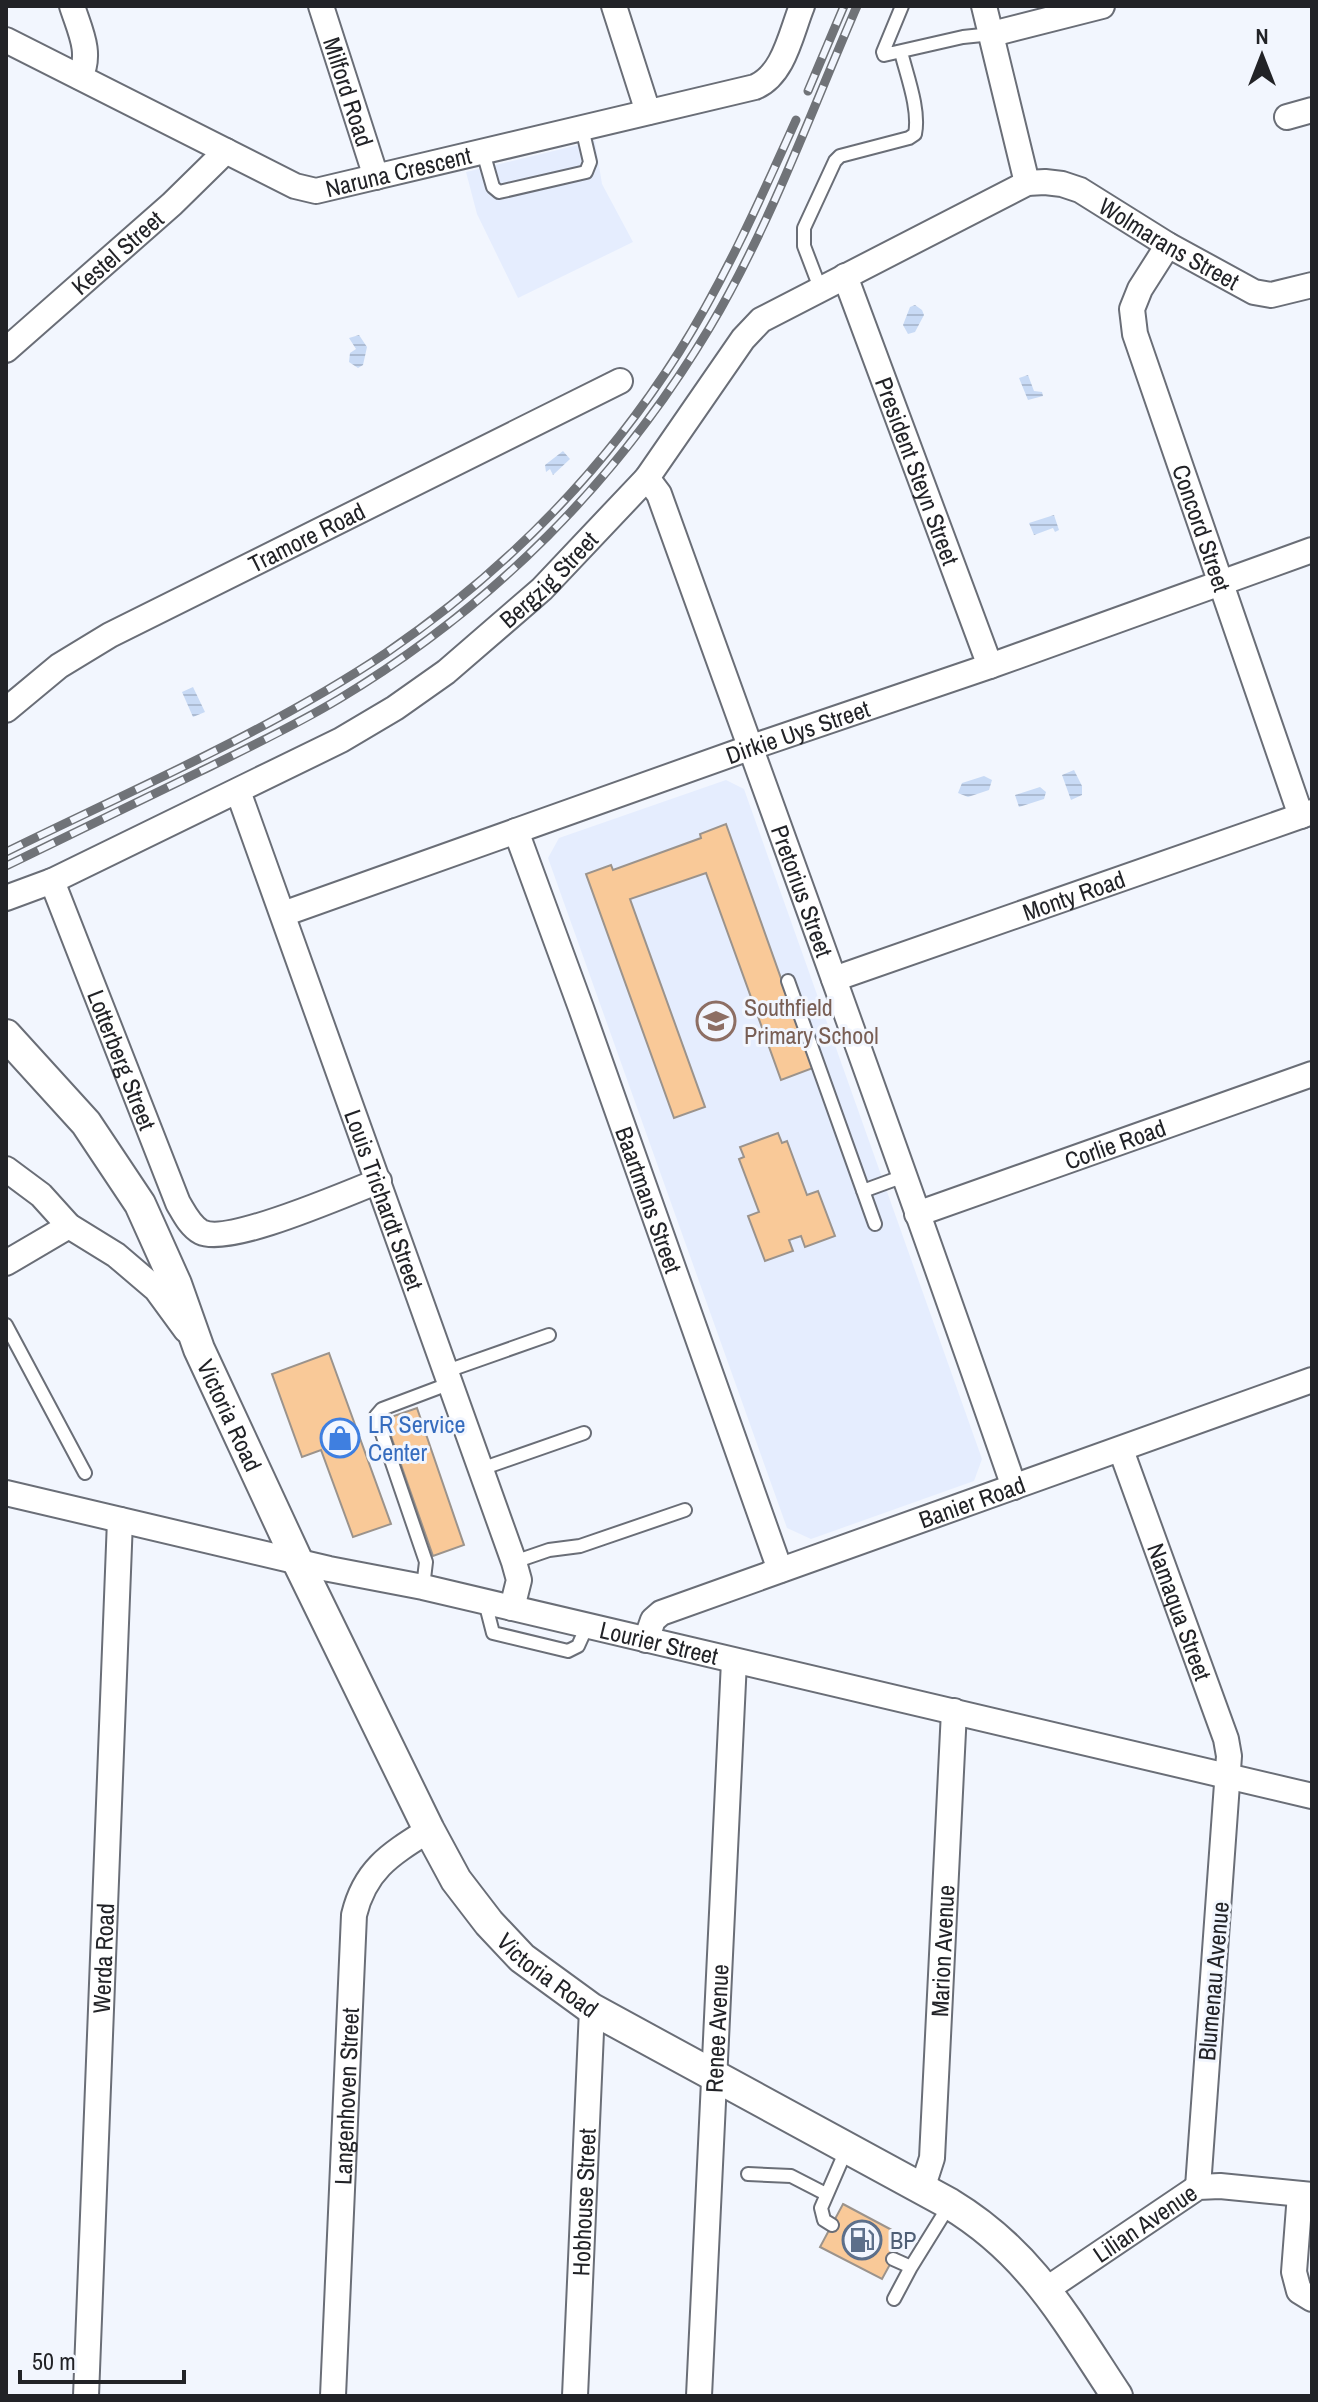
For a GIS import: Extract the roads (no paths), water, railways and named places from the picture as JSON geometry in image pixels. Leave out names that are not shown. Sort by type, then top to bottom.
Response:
[{"type":"street","points":[[72,6],[86,51],[87,63],[80,77]]},
{"type":"street","name":"Milford Road","points":[[321,6],[376,177]]},
{"type":"street","points":[[614,6],[648,112]]},
{"type":"street","name":"Naruna Crescent","points":[[6,40],[310,191],[755,87],[770,78],[777,68],[802,6]]},
{"type":"street","points":[[984,6],[1027,183]]},
{"type":"street","points":[[992,34],[1102,6]]},
{"type":"street","points":[[1287,117],[1312,110]]},
{"type":"street","name":"Kestel Street","points":[[6,350],[172,204],[226,151]]},
{"type":"street","name":"Wolmarans Street","points":[[1027,183],[1054,183],[1080,190],[1168,245],[1254,292],[1271,295],[1312,285]]},
{"type":"street","name":"Bergzig Street","points":[[6,898],[52,881],[367,725],[446,672],[542,589],[647,478],[751,328],[780,308],[1027,183]]},
{"type":"street","name":"Concord Street","points":[[1168,245],[1140,289],[1132,309],[1135,334],[1307,814]]},
{"type":"street","name":"President Steyn Street","points":[[845,276],[990,666]]},
{"type":"street","name":"Tramore Road","points":[[6,710],[59,666],[110,635],[620,381]]},
{"type":"street","name":"Pretorius Street","points":[[647,478],[659,494],[1014,1487]]},
{"type":"street","name":"Dirkie Uys Street","points":[[283,914],[1312,550]]},
{"type":"street","name":"Louis Trichardt Street","points":[[238,791],[514,1562],[519,1580],[512,1608]]},
{"type":"street","name":"Monty Road","points":[[834,979],[1307,814]]},
{"type":"street","name":"Baartmans Street","points":[[516,831],[780,1570]]},
{"type":"street","name":"Lotterberg Street","points":[[52,881],[178,1203],[192,1224],[202,1232],[215,1235],[246,1230],[379,1181]]},
{"type":"street","name":"Victoria Road","points":[[6,1035],[86,1123],[140,1204],[176,1284],[199,1349],[297,1560],[429,1830],[456,1880],[489,1923],[522,1958],[592,2009],[950,2204],[1005,2243],[1047,2289],[1117,2396]]},
{"type":"street","name":"Corlie Road","points":[[917,1214],[1312,1074]]},
{"type":"street","name":"Victoria Road","points":[[6,1169],[41,1195],[69,1226],[116,1255],[156,1289],[199,1349]]},
{"type":"street","points":[[6,1263],[69,1226]]},
{"type":"street","name":"Banier Road","points":[[646,1640],[653,1620],[661,1613],[1312,1380]]},
{"type":"street","name":"Namaqua Street","points":[[1121,1450],[1226,1739],[1230,1776]]},
{"type":"street","name":"Lourier Street","points":[[6,1493],[329,1569],[423,1587],[1312,1796]]},
{"type":"street","name":"Werda Road","points":[[86,2396],[120,1520]]},
{"type":"street","name":"Renee Avenue","points":[[699,2396],[734,1661]]},
{"type":"street","name":"Marion Avenue","points":[[922,2189],[932,2158],[954,1711]]},
{"type":"street","name":"Blumenau Avenue","points":[[1198,2187],[1230,1776]]},
{"type":"street","name":"Langenhoven Street","points":[[333,2396],[354,1915],[358,1897],[379,1865],[429,1830]]},
{"type":"street","name":"Hobhouse Street","points":[[575,2396],[592,2009]]},
{"type":"street","name":"Lilian Avenue","points":[[1047,2289],[1198,2187],[1220,2186],[1306,2194],[1294,2272],[1299,2291],[1312,2299]]},
{"type":"lane","points":[[902,6],[883,53],[887,55],[963,37],[992,34]]},
{"type":"lane","points":[[820,288],[803,238],[804,228],[835,161],[848,153],[915,134],[911,96],[901,52]]},
{"type":"lane","points":[[483,152],[493,187],[499,192],[586,172],[590,162],[582,128]]},
{"type":"lane","points":[[788,981],[875,1224]]},
{"type":"lane","points":[[863,1191],[904,1176]]},
{"type":"lane","points":[[6,1325],[85,1473]]},
{"type":"lane","points":[[423,1587],[426,1562],[376,1416],[382,1409],[449,1377],[549,1335]]},
{"type":"lane","points":[[481,1469],[584,1433]]},
{"type":"lane","points":[[514,1562],[549,1550],[580,1546],[685,1510]]},
{"type":"lane","points":[[485,1602],[490,1628],[499,1636],[568,1651],[578,1646],[587,1626]]},
{"type":"lane","points":[[832,2225],[821,2215],[821,2208],[847,2148]]},
{"type":"lane","points":[[748,2174],[791,2176],[826,2194]]},
{"type":"lane","points":[[894,2299],[950,2204]]},
{"type":"lane","points":[[893,2259],[911,2267]]},
{"type":"water","points":[[915,305],[924,315],[915,332],[908,334],[903,325],[910,307]]},
{"type":"water","points":[[359,335],[367,347],[363,365],[358,368],[349,362],[350,353],[356,349],[349,338]]},
{"type":"water","points":[[1028,375],[1034,391],[1042,392],[1043,396],[1028,400],[1019,378]]},
{"type":"water","points":[[563,451],[570,459],[553,475],[550,469],[546,472],[545,465]]},
{"type":"water","points":[[1054,515],[1059,530],[1055,532],[1053,528],[1034,535],[1029,523]]},
{"type":"water","points":[[193,687],[205,712],[193,717],[182,692]]},
{"type":"water","points":[[1074,770],[1082,786],[1082,795],[1071,800],[1062,775]]},
{"type":"water","points":[[984,776],[992,780],[989,790],[968,797],[958,793],[962,783]]},
{"type":"water","points":[[1040,787],[1046,792],[1044,799],[1019,807],[1015,795]]},
{"type":"railway","points":[[808,91],[844,6]]},
{"type":"railway","points":[[6,866],[252,746],[339,699],[449,624],[547,536],[593,488],[635,437],[710,327],[770,210],[857,6]]},
{"type":"railway","points":[[6,852],[248,734],[342,681],[429,622],[510,554],[584,479],[618,438],[679,352],[727,268],[796,120]]},
{"type":"place","name":"Southfield Primary School","points":[[716,1021]]},
{"type":"place","name":"LR Service Center","points":[[340,1438]]},
{"type":"place","name":"BP","points":[[862,2240]]}]
